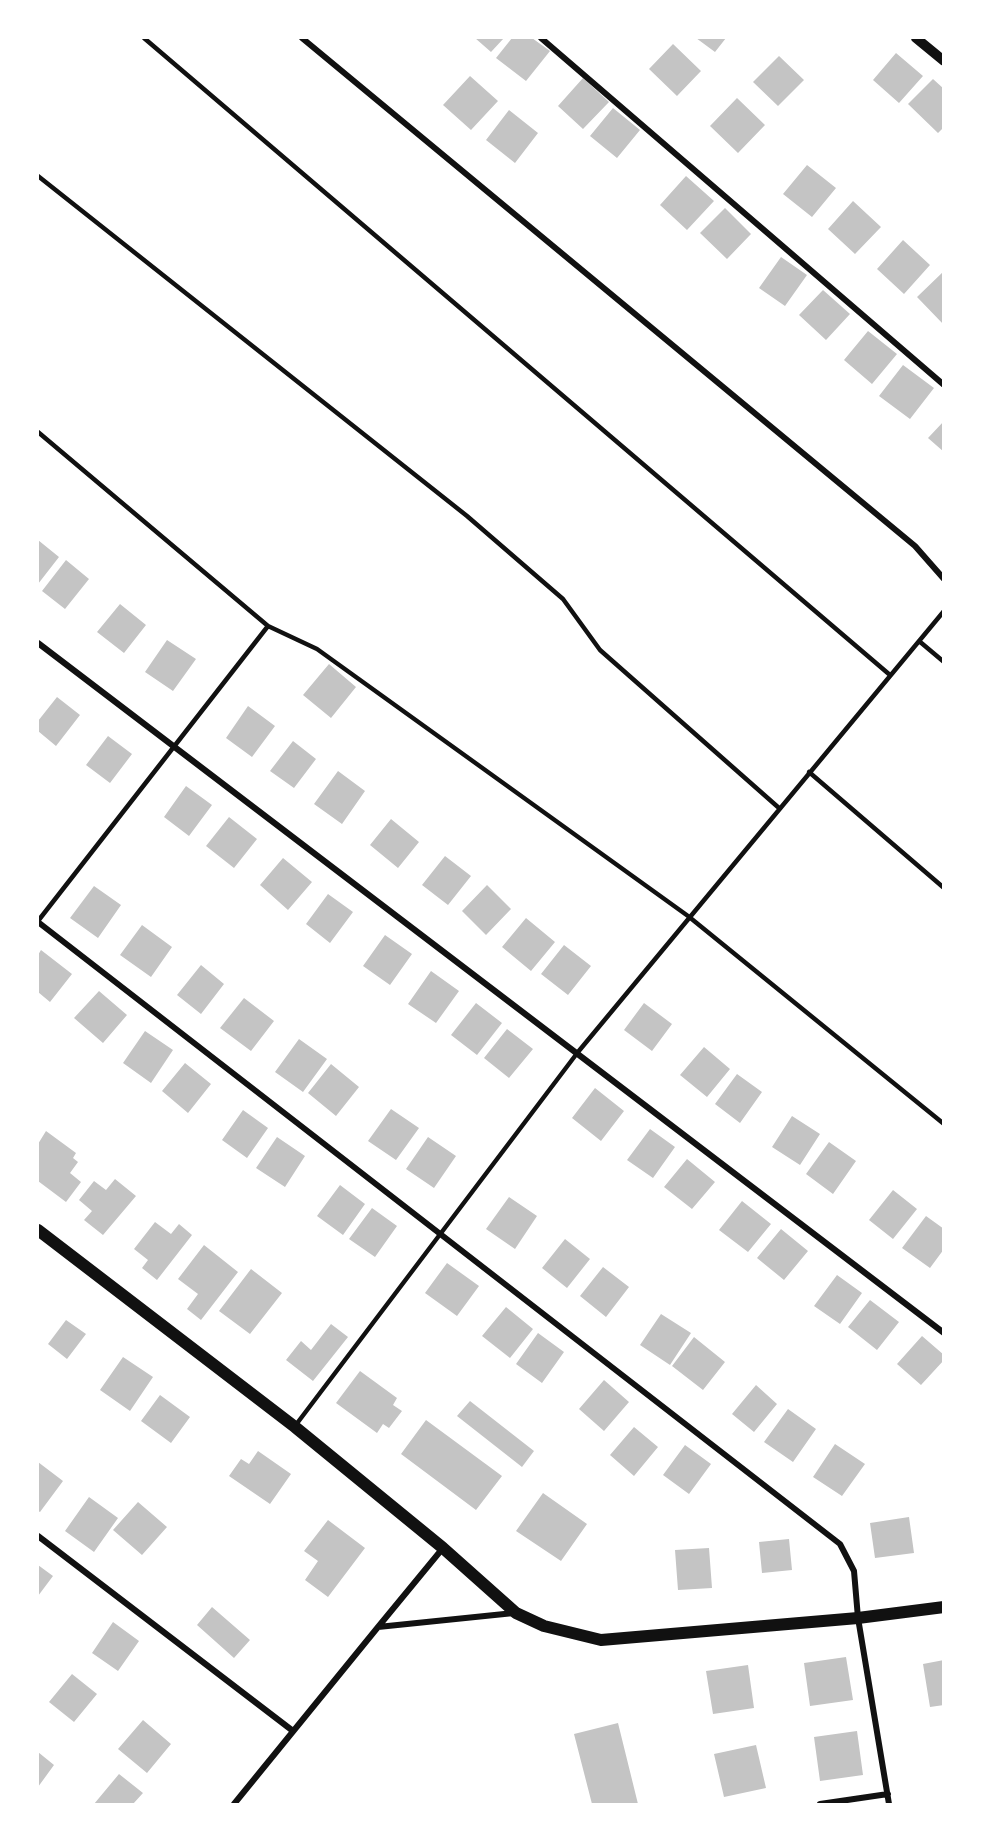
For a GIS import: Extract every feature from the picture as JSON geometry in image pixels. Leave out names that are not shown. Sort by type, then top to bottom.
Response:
[{"type":"main road","points":[[38,1230],[295,1427],[443,1548],[516,1613],[544,1626],[601,1640],[858,1618],[944,1607]]},
{"type":"street","points":[[302,38],[915,546],[944,579]]},
{"type":"street","points":[[541,38],[944,385]]},
{"type":"street","points":[[916,38],[944,61]]},
{"type":"street","points":[[38,643],[944,1333]]},
{"type":"street","points":[[38,921],[840,1544],[854,1571],[858,1618],[889,1804]]},
{"type":"street","points":[[38,1536],[293,1731]]},
{"type":"street","points":[[234,1804],[443,1548]]},
{"type":"street","points":[[378,1627],[516,1613]]},
{"type":"street","points":[[820,1804],[888,1794]]},
{"type":"lane","points":[[144,38],[890,675]]},
{"type":"lane","points":[[38,176],[467,516],[563,600],[600,650],[779,808]]},
{"type":"lane","points":[[38,432],[268,626],[317,649],[688,916],[944,1124]]},
{"type":"lane","points":[[295,1427],[578,1052],[688,916],[944,612]]},
{"type":"lane","points":[[38,921],[268,626]]},
{"type":"lane","points":[[919,641],[944,662]]},
{"type":"lane","points":[[809,772],[944,888]]},
{"type":"building","points":[[475,38],[504,38],[491,52]]},
{"type":"building","points":[[512,38],[532,38],[550,51],[526,81],[496,58]]},
{"type":"building","points":[[696,38],[726,38],[715,52]]},
{"type":"building","points":[[673,44],[701,71],[677,96],[649,69]]},
{"type":"building","points":[[896,53],[923,76],[899,103],[873,80]]},
{"type":"building","points":[[779,56],[804,80],[778,106],[753,82]]},
{"type":"building","points":[[470,76],[498,101],[471,130],[443,105]]},
{"type":"building","points":[[583,78],[609,102],[583,129],[558,106]]},
{"type":"building","points":[[933,79],[944,89],[944,127],[938,133],[908,104]]},
{"type":"building","points":[[737,98],[765,125],[738,153],[710,126]]},
{"type":"building","points":[[613,108],[640,130],[617,158],[590,136]]},
{"type":"building","points":[[509,110],[538,133],[515,163],[486,140]]},
{"type":"building","points":[[807,165],[836,188],[812,217],[783,194]]},
{"type":"building","points":[[686,176],[714,201],[687,230],[660,205]]},
{"type":"building","points":[[853,201],[881,227],[855,254],[828,229]]},
{"type":"building","points":[[725,208],[751,234],[727,259],[700,233]]},
{"type":"building","points":[[903,240],[930,265],[904,294],[877,269]]},
{"type":"building","points":[[781,257],[807,275],[785,306],[759,288]]},
{"type":"building","points":[[944,271],[944,325],[917,297]]},
{"type":"building","points":[[823,290],[850,314],[826,340],[799,315]]},
{"type":"building","points":[[868,331],[897,354],[872,384],[844,360]]},
{"type":"building","points":[[903,365],[934,388],[910,419],[879,396]]},
{"type":"building","points":[[944,421],[944,452],[928,438]]},
{"type":"building","points":[[38,540],[59,557],[38,584]]},
{"type":"building","points":[[66,560],[89,579],[65,609],[42,591]]},
{"type":"building","points":[[120,604],[146,625],[124,653],[97,632]]},
{"type":"building","points":[[167,640],[196,659],[173,691],[145,672]]},
{"type":"building","points":[[329,664],[356,687],[331,718],[303,695]]},
{"type":"building","points":[[57,697],[80,715],[56,746],[38,731],[38,721]]},
{"type":"building","points":[[248,706],[275,726],[252,757],[226,738]]},
{"type":"building","points":[[108,736],[132,754],[110,783],[86,765]]},
{"type":"building","points":[[293,741],[316,759],[294,788],[270,771]]},
{"type":"building","points":[[338,771],[365,791],[342,824],[314,804]]},
{"type":"building","points":[[186,786],[212,805],[189,836],[164,817]]},
{"type":"building","points":[[229,817],[257,839],[234,868],[206,846]]},
{"type":"building","points":[[391,819],[419,842],[398,868],[370,845]]},
{"type":"building","points":[[445,856],[471,876],[448,905],[422,885]]},
{"type":"building","points":[[283,858],[312,882],[288,910],[260,885]]},
{"type":"building","points":[[487,885],[511,909],[486,935],[462,911]]},
{"type":"building","points":[[94,886],[121,905],[98,938],[70,918]]},
{"type":"building","points":[[328,894],[353,912],[330,943],[306,924]]},
{"type":"building","points":[[526,918],[555,942],[531,971],[502,947]]},
{"type":"building","points":[[142,925],[172,947],[151,977],[120,955]]},
{"type":"building","points":[[385,935],[412,954],[390,985],[363,966]]},
{"type":"building","points":[[564,945],[591,966],[568,995],[541,974]]},
{"type":"building","points":[[41,950],[72,974],[50,1002],[38,992],[38,955]]},
{"type":"building","points":[[201,965],[224,984],[201,1014],[177,995]]},
{"type":"building","points":[[431,971],[459,991],[436,1023],[408,1004]]},
{"type":"building","points":[[99,991],[127,1015],[103,1043],[74,1018]]},
{"type":"building","points":[[244,998],[274,1021],[251,1051],[220,1028]]},
{"type":"building","points":[[476,1003],[502,1023],[477,1055],[451,1035]]},
{"type":"building","points":[[644,1003],[672,1024],[652,1051],[624,1030]]},
{"type":"building","points":[[507,1029],[533,1049],[509,1078],[484,1058]]},
{"type":"building","points":[[145,1031],[173,1050],[151,1083],[123,1063]]},
{"type":"building","points":[[299,1039],[327,1059],[303,1092],[275,1072]]},
{"type":"building","points":[[704,1047],[730,1069],[707,1097],[680,1075]]},
{"type":"building","points":[[185,1063],[211,1084],[188,1113],[162,1091]]},
{"type":"building","points":[[331,1064],[359,1087],[336,1116],[308,1093]]},
{"type":"building","points":[[737,1074],[762,1092],[740,1123],[715,1104]]},
{"type":"building","points":[[595,1088],[624,1111],[601,1141],[572,1118]]},
{"type":"building","points":[[391,1109],[419,1128],[396,1160],[368,1141]]},
{"type":"building","points":[[243,1110],[268,1128],[247,1158],[222,1140]]},
{"type":"building","points":[[792,1116],[820,1134],[800,1165],[772,1147]]},
{"type":"building","points":[[650,1129],[675,1147],[653,1178],[627,1160]]},
{"type":"building","points":[[46,1131],[76,1153],[73,1158],[78,1162],[70,1173],[81,1182],[66,1202],[38,1181],[38,1144]]},
{"type":"building","points":[[277,1137],[305,1156],[285,1187],[256,1168]]},
{"type":"building","points":[[428,1137],[456,1156],[434,1188],[406,1169]]},
{"type":"building","points":[[829,1142],[856,1161],[833,1194],[806,1174]]},
{"type":"building","points":[[687,1159],[715,1182],[692,1209],[664,1187]]},
{"type":"building","points":[[115,1179],[136,1196],[103,1235],[84,1220],[92,1211],[79,1200],[94,1181],[106,1190]]},
{"type":"building","points":[[340,1185],[365,1204],[343,1235],[317,1216]]},
{"type":"building","points":[[893,1190],[917,1209],[893,1239],[869,1220]]},
{"type":"building","points":[[509,1197],[537,1216],[515,1249],[486,1229]]},
{"type":"building","points":[[742,1201],[771,1224],[748,1252],[719,1230]]},
{"type":"building","points":[[372,1208],[397,1226],[375,1257],[349,1239]]},
{"type":"building","points":[[926,1216],[944,1229],[944,1249],[930,1268],[902,1248]]},
{"type":"building","points":[[155,1222],[171,1234],[179,1224],[192,1235],[157,1280],[142,1268],[148,1260],[134,1249]]},
{"type":"building","points":[[781,1229],[808,1251],[784,1280],[757,1258]]},
{"type":"building","points":[[565,1239],[590,1259],[567,1288],[542,1268]]},
{"type":"building","points":[[204,1245],[238,1272],[201,1320],[187,1309],[198,1294],[178,1279]]},
{"type":"building","points":[[447,1263],[479,1286],[457,1316],[425,1293]]},
{"type":"building","points":[[603,1267],[629,1287],[606,1317],[580,1296]]},
{"type":"building","points":[[251,1269],[282,1293],[250,1334],[219,1311]]},
{"type":"building","points":[[837,1275],[862,1293],[840,1324],[814,1306]]},
{"type":"building","points":[[870,1300],[899,1322],[877,1350],[848,1327]]},
{"type":"building","points":[[506,1307],[533,1329],[510,1358],[482,1336]]},
{"type":"building","points":[[661,1314],[691,1333],[670,1365],[640,1345]]},
{"type":"building","points":[[66,1320],[86,1334],[67,1359],[48,1344]]},
{"type":"building","points":[[331,1324],[348,1337],[313,1381],[286,1360],[301,1341],[311,1350]]},
{"type":"building","points":[[538,1333],[564,1352],[542,1383],[516,1364]]},
{"type":"building","points":[[922,1336],[944,1355],[944,1360],[921,1385],[897,1364]]},
{"type":"building","points":[[694,1337],[725,1362],[703,1390],[672,1366]]},
{"type":"building","points":[[123,1357],[153,1377],[130,1411],[100,1390]]},
{"type":"building","points":[[360,1371],[397,1398],[393,1405],[402,1411],[389,1428],[383,1424],[377,1433],[336,1403]]},
{"type":"building","points":[[604,1380],[629,1402],[604,1431],[579,1409]]},
{"type":"building","points":[[756,1385],[777,1404],[754,1432],[732,1414]]},
{"type":"building","points":[[160,1395],[190,1417],[171,1443],[141,1421]]},
{"type":"building","points":[[470,1401],[534,1451],[522,1467],[457,1416]]},
{"type":"building","points":[[788,1409],[816,1429],[793,1462],[764,1442]]},
{"type":"building","points":[[426,1420],[502,1476],[476,1510],[401,1454]]},
{"type":"building","points":[[634,1427],[658,1447],[634,1476],[610,1455]]},
{"type":"building","points":[[835,1444],[865,1464],[842,1496],[813,1477]]},
{"type":"building","points":[[685,1445],[711,1464],[689,1494],[663,1475]]},
{"type":"building","points":[[258,1451],[291,1474],[270,1504],[229,1476],[241,1459],[249,1464]]},
{"type":"building","points":[[38,1462],[63,1481],[40,1512],[38,1511]]},
{"type":"building","points":[[543,1493],[587,1524],[561,1561],[516,1531]]},
{"type":"building","points":[[89,1497],[118,1518],[94,1552],[65,1531]]},
{"type":"building","points":[[138,1502],[167,1527],[142,1555],[113,1530]]},
{"type":"building","points":[[909,1517],[914,1553],[875,1558],[870,1523]]},
{"type":"building","points":[[328,1520],[365,1548],[328,1597],[305,1580],[318,1561],[304,1551]]},
{"type":"building","points":[[789,1539],[792,1570],[762,1573],[759,1542]]},
{"type":"building","points":[[709,1548],[712,1588],[678,1590],[675,1550]]},
{"type":"building","points":[[38,1565],[53,1576],[38,1596]]},
{"type":"building","points":[[212,1607],[250,1640],[234,1658],[197,1625]]},
{"type":"building","points":[[113,1622],[139,1641],[118,1671],[92,1653]]},
{"type":"building","points":[[846,1657],[853,1700],[810,1706],[804,1663]]},
{"type":"building","points":[[944,1660],[944,1705],[930,1707],[923,1664]]},
{"type":"building","points":[[748,1665],[754,1708],[713,1714],[706,1671]]},
{"type":"building","points":[[72,1674],[97,1694],[74,1722],[49,1702]]},
{"type":"building","points":[[143,1720],[171,1744],[147,1773],[118,1749]]},
{"type":"building","points":[[618,1723],[638,1804],[592,1804],[574,1734]]},
{"type":"building","points":[[857,1731],[863,1775],[820,1781],[814,1737]]},
{"type":"building","points":[[756,1745],[766,1788],[724,1797],[714,1754]]},
{"type":"building","points":[[38,1752],[54,1765],[38,1787]]},
{"type":"building","points":[[119,1774],[143,1793],[133,1804],[94,1804]]}]
